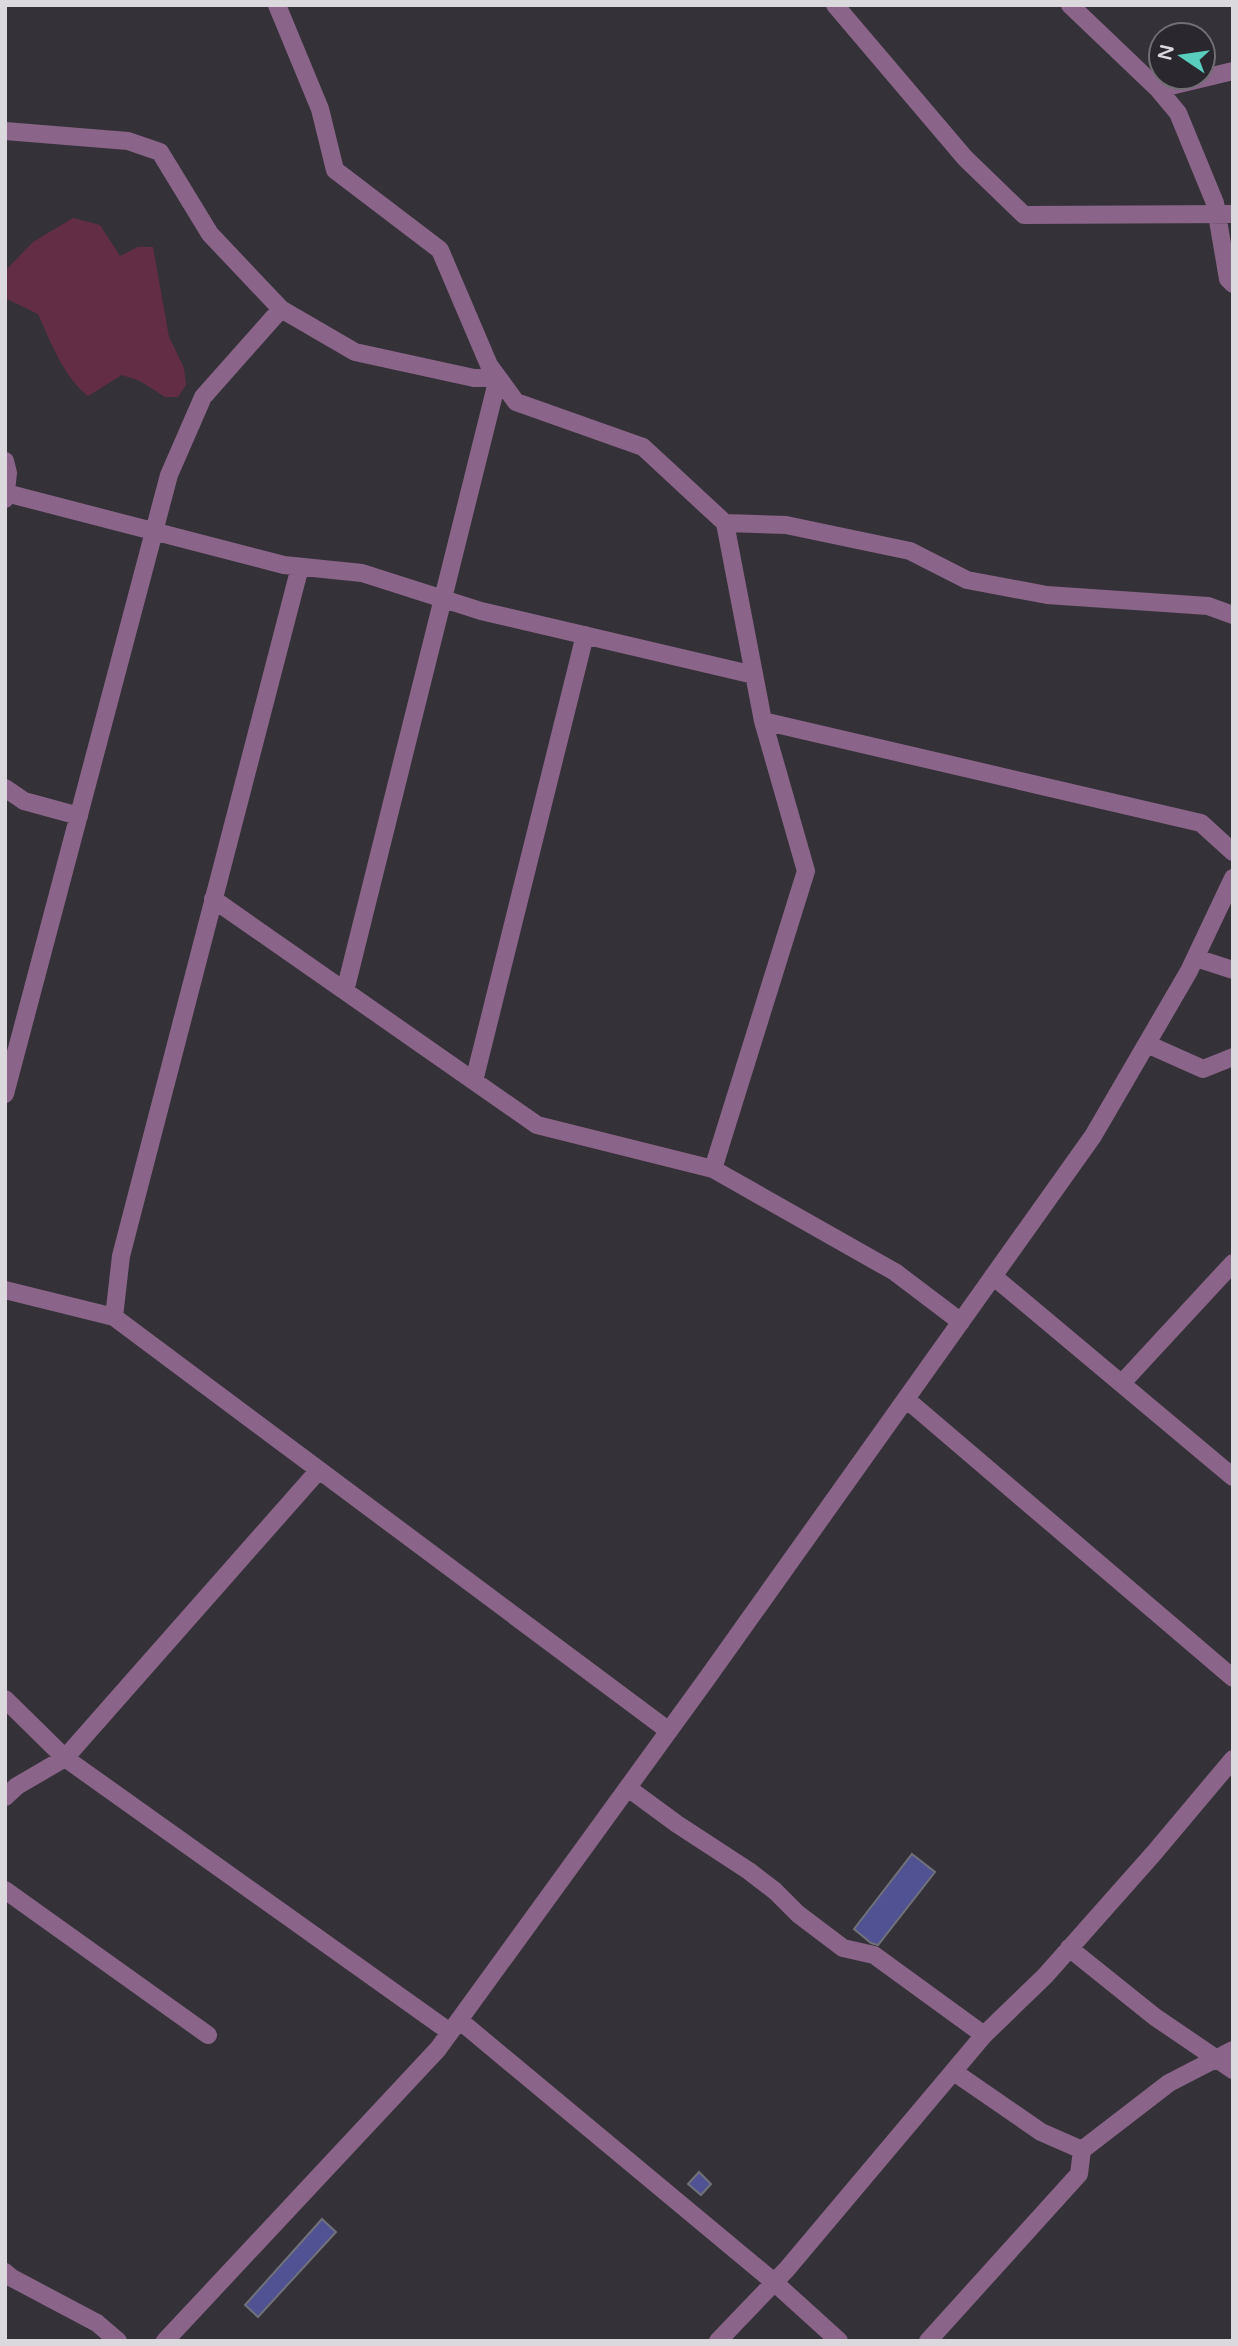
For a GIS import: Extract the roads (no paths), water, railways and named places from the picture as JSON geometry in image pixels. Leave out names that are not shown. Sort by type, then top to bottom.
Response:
[{"type":"street","points":[[277,5],[320,108],[335,170],[440,250],[489,365],[516,401],[643,447],[725,523],[763,721],[806,871],[713,1169]]},
{"type":"street","points":[[285,25],[290,5]]},
{"type":"street","points":[[835,5],[965,158],[1024,215],[1225,214]]},
{"type":"street","points":[[1070,5],[1147,78]]},
{"type":"street","points":[[1160,91],[1178,113],[1215,203],[1225,214],[1228,279],[1233,285]]},
{"type":"street","points":[[5,131],[128,141],[160,152],[209,234],[281,309],[355,352],[474,378],[498,378]]},
{"type":"street","points":[[5,1094],[169,475],[203,397],[281,309]]},
{"type":"street","points":[[345,991],[498,378]]},
{"type":"street","points":[[5,461],[8,473],[6,496],[284,565],[362,573],[481,611],[754,675]]},
{"type":"street","points":[[725,523],[786,525],[910,551],[967,580],[1047,594],[1208,606],[1233,615]]},
{"type":"street","points":[[114,1317],[121,1255],[300,567]]},
{"type":"street","points":[[474,1081],[585,635]]},
{"type":"street","points":[[763,721],[1201,824],[1233,852]]},
{"type":"street","points":[[5,789],[24,801],[79,816]]},
{"type":"street","points":[[165,2341],[422,2067],[455,2026],[1093,1136],[1195,958],[1233,878]]},
{"type":"street","points":[[213,899],[537,1125],[713,1169],[895,1272],[961,1322]]},
{"type":"street","points":[[1195,958],[1233,970]]},
{"type":"street","points":[[1147,1044],[1203,1069],[1233,1057]]},
{"type":"street","points":[[1122,1383],[1233,1263]]},
{"type":"street","points":[[993,1276],[1233,1477]]},
{"type":"street","points":[[5,1290],[114,1317],[669,1731]]},
{"type":"street","points":[[906,1399],[1233,1678]]},
{"type":"street","points":[[5,1797],[18,1786],[65,1758],[320,1470]]},
{"type":"street","points":[[5,1699],[65,1758],[455,2026],[774,2282],[839,2341]]},
{"type":"street","points":[[718,2341],[774,2282],[984,2035],[1045,1976],[1233,1759]]},
{"type":"street","points":[[628,1788],[749,1871],[843,1948],[874,1955],[984,2035]]},
{"type":"street","points":[[5,1890],[208,2035]]},
{"type":"street","points":[[1069,1948],[1155,2017],[1233,2070]]},
{"type":"street","points":[[928,2341],[1079,2174],[1082,2150],[1169,2083],[1233,2050]]},
{"type":"street","points":[[954,2072],[1041,2132],[1082,2150]]},
{"type":"street","points":[[5,2273],[97,2323],[118,2341]]}]
